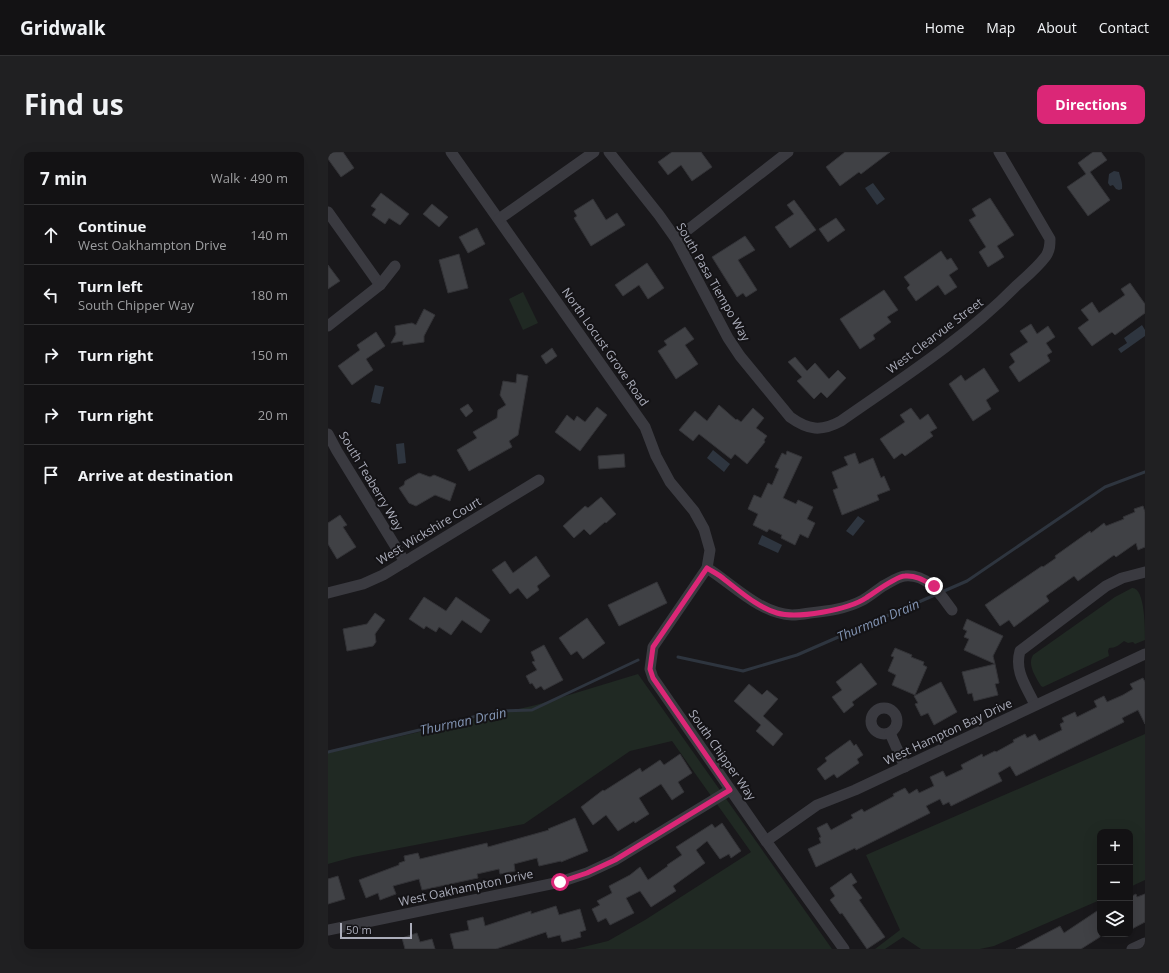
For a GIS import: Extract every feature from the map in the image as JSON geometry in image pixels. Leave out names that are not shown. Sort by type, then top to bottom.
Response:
[{"type":"street","name":"North Locust Grove Road","points":[[452,152],[645,427],[656,456],[670,482],[694,511],[704,529],[710,550],[707,568]]},
{"type":"street","points":[[499,219],[594,152]]},
{"type":"street","name":"South Pasa Tiempo Way","points":[[609,152],[676,239],[728,338],[740,356],[790,417],[799,424],[809,428],[820,428]]},
{"type":"street","points":[[676,239],[788,152]]},
{"type":"street","name":"West Clearvue Street","points":[[820,428],[831,426],[841,421],[945,348],[1000,302],[1045,257],[1050,246],[1047,234],[999,152]]},
{"type":"street","points":[[328,212],[380,285]]},
{"type":"street","points":[[328,326],[380,285],[394,266]]},
{"type":"street","name":"South Teaberry Way","points":[[328,434],[405,562]]},
{"type":"street","name":"West Wickshire Court","points":[[328,593],[363,584],[383,575],[539,480]]},
{"type":"street","points":[[707,568],[724,579],[741,593],[776,613],[793,615],[828,611],[852,606],[884,586],[904,576],[918,577],[934,586],[952,610]]},
{"type":"street","name":"South Chipper Way","points":[[707,568],[653,647],[650,669],[653,678],[730,790],[844,949]]},
{"type":"street","points":[[1035,706],[1018,670],[1017,659],[1020,651],[1106,586],[1122,578],[1145,572]]},
{"type":"street","name":"West Hampton Bay Drive","points":[[766,841],[817,805],[905,767],[1145,654]]},
{"type":"street","points":[[890,733],[905,767]]},
{"type":"street","name":"West Oakhampton Drive","points":[[328,930],[560,882],[587,873],[615,860],[730,790]]},
{"type":"street","points":[[1132,949],[1145,943]]},
{"type":"shaded area","points":[[1114,171],[1119,172],[1122,182],[1122,189],[1116,189],[1113,185],[1110,186],[1108,183],[1109,174]]},
{"type":"shaded area","points":[[873,183],[885,199],[877,205],[865,188]]},
{"type":"shaded area","points":[[523,292],[538,323],[523,330],[509,299]]},
{"type":"shaded area","points":[[1142,325],[1145,330],[1145,336],[1121,353],[1118,349],[1127,343],[1124,338]]},
{"type":"shaded area","points":[[375,385],[384,387],[380,404],[371,402]]},
{"type":"shaded area","points":[[404,443],[406,463],[398,464],[396,444]]},
{"type":"shaded area","points":[[713,450],[730,464],[724,472],[707,458]]},
{"type":"shaded area","points":[[858,516],[865,521],[853,536],[846,531]]},
{"type":"shaded area","points":[[762,535],[782,545],[778,553],[758,544]]},
{"type":"shaded area","points":[[1132,588],[1136,589],[1140,594],[1142,601],[1145,640],[1135,644],[1133,642],[1128,643],[1124,641],[1116,647],[1109,648],[1109,656],[1043,687],[1041,686],[1032,667],[1031,659],[1033,655],[1115,597]]},
{"type":"shaded area","points":[[638,674],[832,949],[575,949],[608,941],[645,920],[751,852],[672,741],[630,751],[524,824],[353,857],[328,864],[328,753],[536,705]]},
{"type":"shaded area","points":[[1145,734],[1145,880],[1133,886],[1133,829],[1097,829],[1097,901],[994,946],[980,949],[921,949],[903,937],[885,949],[875,949],[900,930],[866,855]]},
{"type":"building","points":[[328,152],[343,152],[354,168],[341,177],[328,159]]},
{"type":"building","points":[[672,152],[701,152],[712,167],[692,181],[681,165],[668,175],[658,162]]},
{"type":"building","points":[[845,152],[890,152],[861,174],[859,172],[840,186],[826,167]]},
{"type":"building","points":[[1093,152],[1101,152],[1107,160],[1090,172],[1110,200],[1088,216],[1067,187],[1086,174],[1078,163]]},
{"type":"building","points":[[381,193],[409,214],[400,225],[389,218],[385,224],[372,215],[376,209],[371,206]]},
{"type":"building","points":[[990,198],[1014,235],[997,246],[1004,257],[988,267],[979,252],[986,247],[969,220],[976,216],[972,209]]},
{"type":"building","points":[[593,199],[606,220],[617,213],[625,225],[591,246],[574,218],[577,216],[574,211]]},
{"type":"building","points":[[794,200],[816,230],[790,248],[775,227],[794,214],[787,205]]},
{"type":"building","points":[[432,204],[448,217],[439,227],[423,214]]},
{"type":"building","points":[[836,218],[845,230],[828,242],[819,229]]},
{"type":"building","points":[[477,228],[485,244],[468,253],[459,237]]},
{"type":"building","points":[[745,236],[755,250],[738,260],[757,290],[746,297],[743,293],[737,297],[712,257]]},
{"type":"building","points":[[941,251],[947,260],[951,258],[958,269],[949,275],[957,287],[945,295],[938,285],[916,301],[907,288],[910,285],[904,277]]},
{"type":"building","points":[[459,254],[468,288],[448,293],[439,260]]},
{"type":"building","points":[[647,263],[664,288],[648,299],[639,285],[623,296],[615,285]]},
{"type":"building","points":[[328,265],[340,281],[328,289]]},
{"type":"building","points":[[1130,283],[1145,304],[1145,313],[1115,335],[1112,332],[1092,346],[1078,328],[1089,320],[1081,310],[1092,302],[1099,313],[1125,295],[1121,289]]},
{"type":"building","points":[[884,290],[898,310],[887,317],[891,322],[873,335],[875,339],[860,349],[840,319]]},
{"type":"building","points":[[424,309],[435,315],[424,336],[424,342],[403,345],[403,341],[391,343],[396,334],[395,326],[412,323],[416,325]]},
{"type":"building","points":[[1031,324],[1037,334],[1048,326],[1055,337],[1046,343],[1052,352],[1047,355],[1050,361],[1019,382],[1009,367],[1015,362],[1010,354],[1028,342],[1020,331]]},
{"type":"building","points":[[685,327],[694,339],[685,345],[698,364],[676,379],[658,351],[667,345],[664,341]]},
{"type":"building","points":[[376,332],[385,346],[366,359],[373,370],[352,385],[338,366],[360,350],[357,345]]},
{"type":"building","points":[[552,348],[557,356],[546,364],[541,356]]},
{"type":"building","points":[[795,357],[807,371],[815,363],[829,379],[838,370],[846,378],[827,398],[821,392],[814,399],[797,381],[802,377],[788,362]]},
{"type":"building","points":[[984,368],[999,391],[986,400],[991,409],[973,421],[949,384],[961,375],[965,381]]},
{"type":"building","points":[[517,374],[528,376],[518,435],[509,441],[512,447],[469,471],[457,450],[477,438],[473,432],[497,418],[498,410],[506,405],[500,395],[503,381],[516,383]]},
{"type":"building","points":[[468,404],[473,411],[466,417],[460,409]]},
{"type":"building","points":[[719,405],[736,420],[737,419],[741,422],[753,408],[764,418],[756,428],[767,436],[764,440],[765,442],[747,464],[735,454],[731,459],[699,434],[693,441],[679,430],[695,411],[707,421]]},
{"type":"building","points":[[597,407],[607,415],[580,451],[555,432],[567,415],[574,421],[577,416],[585,422]]},
{"type":"building","points":[[911,408],[920,420],[928,414],[937,428],[930,432],[933,436],[905,456],[902,453],[894,459],[880,439],[905,422],[900,415]]},
{"type":"building","points":[[787,451],[802,457],[783,498],[796,504],[798,500],[813,507],[807,519],[815,523],[808,538],[800,534],[795,545],[781,538],[782,535],[769,529],[767,532],[753,525],[758,514],[748,509],[754,495],[761,498],[768,483],[772,485],[779,469],[775,467],[782,453],[786,455]]},
{"type":"building","points":[[855,453],[859,464],[873,458],[881,478],[884,476],[890,490],[877,495],[879,500],[842,515],[833,490],[838,488],[832,472],[848,465],[844,457]]},
{"type":"building","points":[[624,454],[625,467],[599,469],[598,456]]},
{"type":"building","points":[[419,473],[430,477],[434,475],[456,484],[450,501],[435,495],[416,506],[409,503],[399,488],[404,485],[405,481]]},
{"type":"building","points":[[601,497],[616,514],[590,535],[584,529],[574,538],[563,526],[585,506],[588,508]]},
{"type":"building","points":[[1143,506],[1145,512],[1145,547],[1138,550],[1136,543],[1116,557],[1114,555],[1078,581],[1074,576],[1046,596],[1049,601],[1014,627],[1009,620],[1000,626],[985,605],[1056,558],[1055,556],[1090,531],[1091,533],[1104,523],[1106,526],[1124,519],[1123,517],[1135,512],[1134,509]]},
{"type":"building","points":[[340,515],[347,525],[343,527],[356,547],[337,559],[328,544],[328,523]]},
{"type":"building","points":[[536,556],[550,576],[537,586],[539,590],[527,599],[518,588],[510,594],[492,570],[505,561],[513,573]]},
{"type":"building","points":[[657,582],[667,603],[619,626],[608,605]]},
{"type":"building","points":[[424,597],[446,611],[456,597],[490,620],[481,633],[462,620],[451,635],[439,627],[436,632],[426,626],[424,629],[409,619]]},
{"type":"building","points":[[375,613],[385,620],[375,634],[376,642],[373,646],[347,651],[343,629],[367,624]]},
{"type":"building","points":[[587,618],[605,643],[583,659],[577,651],[571,655],[559,638]]},
{"type":"building","points":[[967,619],[1003,636],[993,656],[995,664],[964,650],[969,639],[964,637],[967,631],[963,629]]},
{"type":"building","points":[[544,645],[563,680],[544,690],[541,686],[536,689],[532,683],[530,684],[526,676],[537,670],[532,662],[535,661],[531,652]]},
{"type":"building","points":[[895,648],[924,662],[923,665],[927,667],[915,695],[892,685],[896,675],[888,671],[894,657],[891,656]]},
{"type":"building","points":[[861,663],[877,684],[852,702],[854,705],[844,713],[832,697],[842,690],[836,682]]},
{"type":"building","points":[[995,664],[999,683],[995,684],[998,695],[974,701],[972,693],[968,694],[962,672]]},
{"type":"building","points":[[1143,678],[1145,682],[1145,724],[1138,710],[1122,718],[1124,722],[1016,776],[1010,766],[998,773],[1002,781],[951,806],[949,802],[943,805],[940,799],[926,806],[930,813],[856,850],[855,848],[816,867],[808,849],[821,843],[819,838],[821,837],[817,828],[827,823],[831,830],[853,818],[851,815],[862,809],[864,812],[894,796],[893,794],[905,788],[909,794],[917,789],[919,793],[934,786],[930,777],[943,771],[946,777],[963,769],[961,765],[982,754],[983,757],[995,751],[996,752],[1014,742],[1013,740],[1025,734],[1027,738],[1035,734],[1039,741],[1062,730],[1060,724],[1064,722],[1062,718],[1075,712],[1077,717],[1097,707],[1094,701],[1104,696],[1107,702],[1123,695],[1133,689],[1130,684]]},
{"type":"building","points":[[941,682],[957,712],[934,725],[928,713],[921,716],[915,704],[918,703],[914,696]]},
{"type":"building","points":[[749,684],[762,695],[767,690],[778,699],[763,716],[783,734],[773,746],[756,731],[761,725],[734,701]]},
{"type":"building","points":[[850,740],[854,746],[856,744],[863,755],[857,759],[859,763],[837,778],[834,774],[825,780],[817,769],[827,761],[825,758]]},
{"type":"building","points":[[680,754],[692,773],[678,782],[684,792],[672,800],[661,784],[639,798],[649,814],[635,823],[634,821],[618,831],[606,815],[593,825],[581,807],[603,790],[604,791],[640,768],[642,772],[660,760],[664,765]]},
{"type":"building","points":[[575,818],[588,851],[561,862],[539,866],[537,858],[514,864],[515,871],[500,874],[499,869],[477,874],[478,878],[422,890],[419,879],[393,886],[396,894],[380,900],[378,893],[366,898],[359,880],[399,865],[399,863],[405,861],[404,856],[418,853],[420,859],[487,843],[488,847],[549,830],[548,829]]},
{"type":"building","points":[[722,823],[741,851],[731,858],[729,854],[720,859],[707,841],[696,850],[705,863],[673,886],[676,891],[651,907],[640,891],[626,898],[634,913],[610,925],[606,918],[598,922],[592,909],[600,905],[597,901],[612,893],[609,886],[630,875],[640,867],[648,880],[682,855],[676,847],[712,824],[715,828]]},
{"type":"building","points":[[851,873],[857,882],[852,885],[862,898],[859,900],[885,937],[867,949],[842,913],[840,914],[830,900],[835,896],[830,888]]},
{"type":"building","points":[[338,876],[345,899],[328,904],[328,879]]},
{"type":"building","points":[[1136,894],[1137,897],[1145,894],[1145,922],[1133,928],[1133,901],[1133,896]]},
{"type":"building","points":[[556,906],[559,915],[580,909],[586,930],[580,932],[581,937],[562,942],[560,935],[548,938],[546,932],[496,949],[454,949],[450,934],[469,930],[467,921],[483,917],[485,926],[531,911],[531,914]]},
{"type":"building","points":[[1097,911],[1097,937],[1100,937],[1081,949],[1016,949],[1060,926],[1064,933]]},
{"type":"building","points":[[417,933],[420,942],[432,939],[435,949],[405,949],[402,938]]},
{"type":"waterway","name":"Thurman Drain","points":[[678,657],[743,671],[797,655],[967,581],[1105,487],[1145,472]]},
{"type":"waterway","name":"Thurman Drain","points":[[328,752],[498,711],[532,710],[638,660]]},
{"type":"route","points":[[560,882],[587,873],[615,860],[730,790],[653,678],[650,669],[653,647],[707,568],[724,579],[741,593],[759,604],[776,613],[793,615],[828,611],[852,606],[884,586],[904,576],[918,577],[934,586]]}]
